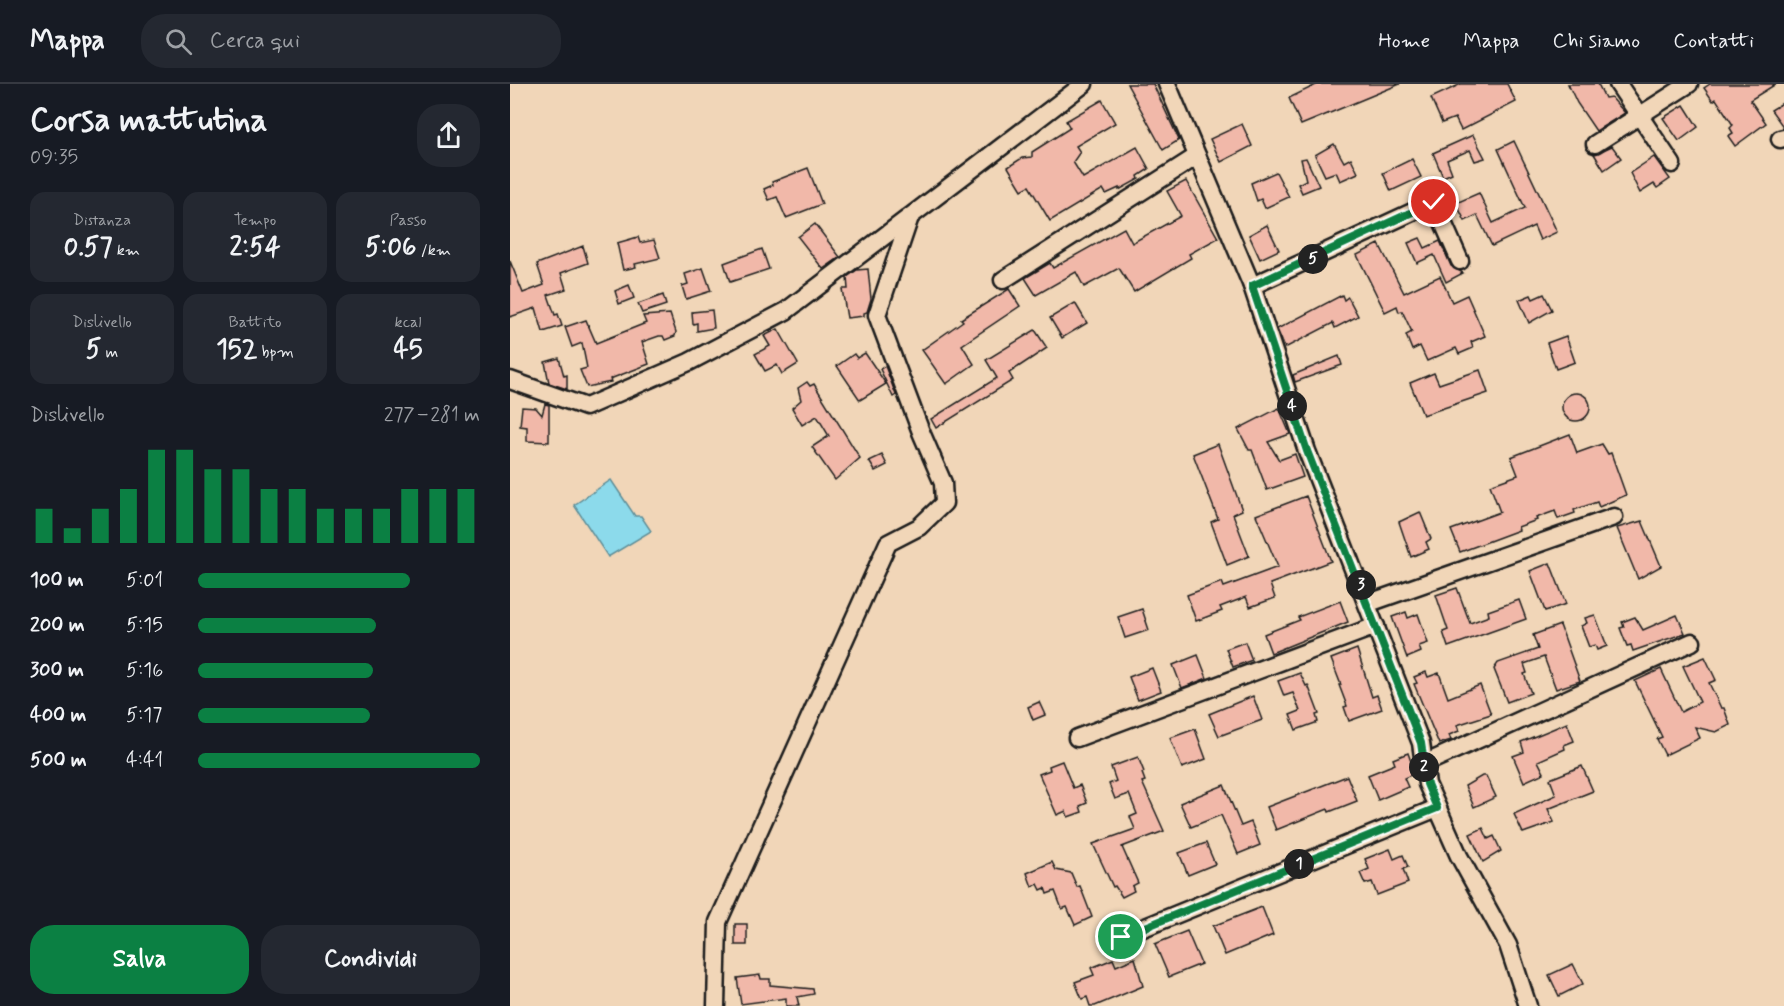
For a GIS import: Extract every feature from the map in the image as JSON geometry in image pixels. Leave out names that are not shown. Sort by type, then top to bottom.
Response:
[{"type":"street","points":[[510,380],[586,407],[689,362],[786,311],[1083,84]]},
{"type":"street","points":[[1167,84],[1252,286],[1307,451],[1369,603],[1421,743],[1427,784],[1459,856],[1508,945],[1528,1006]]},
{"type":"street","points":[[1618,84],[1672,164]]},
{"type":"street","points":[[1594,144],[1689,84]]},
{"type":"street","points":[[1003,280],[1197,156]]},
{"type":"street","points":[[1252,286],[1434,202],[1460,261]]},
{"type":"street","points":[[716,1006],[718,922],[883,554],[888,543],[919,526],[944,503],[944,483],[921,432],[877,315],[910,217]]},
{"type":"street","points":[[1369,603],[1614,516]]},
{"type":"street","points":[[1077,738],[1376,626]]},
{"type":"street","points":[[1424,764],[1692,642]]},
{"type":"street","points":[[1121,937],[1437,808]]},
{"type":"water","points":[[611,480],[635,516],[641,516],[651,531],[608,557],[574,505]]},
{"type":"building","points":[[1127,84],[1153,84],[1179,140],[1163,150]]},
{"type":"building","points":[[1318,84],[1400,84],[1301,125],[1289,98]]},
{"type":"building","points":[[1461,84],[1507,84],[1516,102],[1461,130],[1455,118],[1442,123],[1431,98]]},
{"type":"building","points":[[1568,84],[1598,84],[1605,98],[1611,97],[1625,113],[1596,131],[1577,103]]},
{"type":"building","points":[[1710,84],[1776,84],[1750,100],[1766,123],[1735,146],[1728,136],[1733,133],[1730,128],[1733,125],[1716,99],[1713,101],[1704,88]]},
{"type":"building","points":[[1102,100],[1115,123],[1076,146],[1080,152],[1073,162],[1083,178],[1137,147],[1149,169],[1138,176],[1139,179],[1119,190],[1119,188],[1106,194],[1103,189],[1050,221],[1029,186],[1022,190],[1008,167],[1022,158],[1032,157],[1032,152],[1070,128],[1066,121]]},
{"type":"building","points":[[1784,102],[1784,128],[1771,110]]},
{"type":"building","points":[[1684,105],[1698,127],[1679,141],[1663,118]]},
{"type":"building","points":[[1242,124],[1252,146],[1221,162],[1210,139]]},
{"type":"building","points":[[1473,135],[1485,158],[1475,161],[1470,150],[1447,160],[1452,173],[1443,177],[1433,153]]},
{"type":"building","points":[[1514,141],[1557,232],[1540,240],[1534,226],[1492,246],[1477,215],[1465,221],[1456,203],[1479,193],[1493,223],[1525,208],[1498,149]]},
{"type":"building","points":[[1334,144],[1344,162],[1351,158],[1358,173],[1340,181],[1336,172],[1325,176],[1315,155]]},
{"type":"building","points":[[1612,146],[1621,158],[1604,170],[1594,154]]},
{"type":"building","points":[[1654,157],[1670,179],[1657,188],[1654,184],[1640,193],[1630,173]]},
{"type":"building","points":[[1306,158],[1319,186],[1302,193],[1298,184],[1306,180],[1301,159]]},
{"type":"building","points":[[1412,159],[1421,177],[1391,191],[1383,173]]},
{"type":"building","points":[[808,168],[822,204],[786,218],[777,197],[769,200],[764,189],[773,185],[772,182]]},
{"type":"building","points":[[1276,172],[1289,197],[1265,208],[1261,199],[1257,201],[1251,183]]},
{"type":"building","points":[[1186,181],[1218,238],[1189,254],[1191,258],[1134,292],[1119,268],[1084,287],[1076,272],[1036,295],[1025,278],[1050,263],[1053,268],[1124,228],[1132,243],[1181,216],[1167,191]]},
{"type":"building","points":[[815,224],[840,257],[823,269],[798,237]]},
{"type":"building","points":[[1267,225],[1279,250],[1260,259],[1249,235]]},
{"type":"building","points":[[638,237],[640,243],[654,240],[660,258],[635,264],[636,267],[623,270],[617,243]]},
{"type":"building","points":[[1420,238],[1425,248],[1440,241],[1451,266],[1463,273],[1446,282],[1434,255],[1417,263],[1408,243]]},
{"type":"building","points":[[1379,244],[1404,293],[1440,276],[1452,302],[1467,295],[1485,336],[1471,342],[1473,348],[1459,354],[1456,348],[1427,361],[1420,346],[1412,350],[1406,335],[1412,332],[1402,311],[1399,312],[1397,306],[1385,312],[1357,255]]},
{"type":"building","points":[[583,246],[588,263],[561,273],[566,289],[548,295],[555,315],[558,314],[562,326],[543,332],[536,308],[510,317],[510,261],[523,293],[544,285],[537,264]]},
{"type":"building","points":[[762,249],[769,269],[730,282],[724,263]]},
{"type":"building","points":[[703,268],[711,291],[686,299],[682,286],[688,284],[685,274]]},
{"type":"building","points":[[868,269],[871,299],[867,312],[864,316],[847,318],[842,289],[848,289],[847,277],[857,270]]},
{"type":"building","points":[[629,285],[634,298],[619,304],[615,291]]},
{"type":"building","points":[[1009,289],[1020,306],[962,345],[974,364],[946,384],[922,350],[963,321],[961,319]]},
{"type":"building","points":[[1544,294],[1552,310],[1529,323],[1519,300],[1531,295],[1533,299]]},
{"type":"building","points":[[663,295],[666,305],[642,313],[638,304]]},
{"type":"building","points":[[1342,295],[1344,300],[1348,297],[1358,316],[1335,328],[1333,323],[1285,348],[1277,329]]},
{"type":"building","points":[[1075,303],[1087,323],[1062,338],[1050,318]]},
{"type":"building","points":[[712,310],[714,328],[697,331],[697,323],[693,324],[692,312]]},
{"type":"building","points":[[670,314],[676,332],[675,336],[665,340],[663,336],[659,336],[642,342],[649,364],[610,379],[611,382],[587,387],[580,370],[587,368],[582,343],[572,347],[565,327],[586,320],[596,343],[646,323],[643,316]]},
{"type":"building","points":[[778,329],[798,364],[782,374],[777,365],[765,371],[755,354],[770,346],[764,336]]},
{"type":"building","points":[[1035,330],[1047,348],[1009,373],[1013,380],[936,428],[931,419],[997,378],[986,360]]},
{"type":"building","points":[[1566,336],[1575,362],[1556,369],[1547,343]]},
{"type":"building","points":[[865,353],[886,384],[860,400],[837,366],[854,354],[857,358]]},
{"type":"building","points":[[1339,356],[1342,365],[1295,382],[1293,375]]},
{"type":"building","points":[[559,358],[564,376],[567,375],[567,389],[549,383],[545,362]]},
{"type":"building","points":[[885,366],[896,395],[893,397],[880,369]]},
{"type":"building","points":[[1480,370],[1488,393],[1423,415],[1410,383],[1434,373],[1439,384]]},
{"type":"building","points":[[807,382],[810,386],[814,384],[860,458],[835,480],[812,447],[829,436],[817,416],[802,425],[792,408],[801,400],[798,388]]},
{"type":"building","points":[[1576,393],[1586,397],[1590,407],[1586,417],[1576,421],[1566,417],[1562,407],[1566,397]]},
{"type":"building","points":[[545,404],[549,405],[549,442],[527,441],[527,427],[520,426],[522,407],[536,408],[542,415]]},
{"type":"building","points":[[1279,408],[1290,434],[1268,442],[1279,460],[1295,454],[1303,477],[1267,490],[1252,450],[1249,450],[1238,429]]},
{"type":"building","points":[[1570,434],[1577,453],[1602,444],[1608,454],[1611,453],[1626,495],[1599,507],[1597,502],[1574,510],[1575,513],[1558,519],[1555,511],[1518,527],[1519,530],[1460,552],[1451,530],[1500,512],[1490,485],[1518,475],[1511,457]]},
{"type":"building","points":[[1218,444],[1242,510],[1233,514],[1249,556],[1227,565],[1211,522],[1218,519],[1193,454]]},
{"type":"building","points":[[882,455],[887,465],[875,471],[869,461]]},
{"type":"building","points":[[1306,496],[1331,561],[1270,584],[1275,598],[1250,607],[1246,597],[1220,607],[1222,611],[1196,621],[1187,595],[1222,582],[1224,587],[1278,567],[1256,515]]},
{"type":"building","points":[[1420,512],[1431,539],[1426,542],[1429,549],[1411,557],[1399,522]]},
{"type":"building","points":[[1642,521],[1661,566],[1638,579],[1617,528]]},
{"type":"building","points":[[1550,563],[1566,604],[1545,611],[1530,571]]},
{"type":"building","points":[[1457,588],[1470,623],[1489,616],[1488,611],[1519,600],[1526,619],[1448,647],[1443,632],[1448,630],[1436,595]]},
{"type":"building","points":[[1340,601],[1348,622],[1271,653],[1264,634],[1300,620],[1298,617]]},
{"type":"building","points":[[1142,609],[1149,630],[1125,638],[1118,617]]},
{"type":"building","points":[[1406,612],[1408,618],[1418,614],[1428,643],[1419,646],[1421,652],[1407,658],[1392,617]]},
{"type":"building","points":[[1595,615],[1607,646],[1597,650],[1595,645],[1589,647],[1581,626],[1587,623],[1585,618]]},
{"type":"building","points":[[1677,615],[1685,633],[1633,651],[1631,645],[1627,646],[1620,628],[1624,627],[1622,622],[1635,617],[1643,630]]},
{"type":"building","points":[[1560,625],[1580,681],[1556,689],[1544,657],[1524,664],[1527,673],[1524,674],[1531,693],[1507,702],[1494,669],[1498,663],[1538,649],[1533,635]]},
{"type":"building","points":[[1245,642],[1252,660],[1233,667],[1226,649]]},
{"type":"building","points":[[1357,649],[1372,697],[1377,695],[1382,709],[1349,721],[1344,707],[1347,706],[1339,685],[1341,685],[1331,659]]},
{"type":"building","points":[[1198,655],[1207,678],[1182,688],[1173,665]]},
{"type":"building","points":[[1705,657],[1716,680],[1709,683],[1721,708],[1724,708],[1730,725],[1716,732],[1695,727],[1700,738],[1665,755],[1657,739],[1662,737],[1635,681],[1661,669],[1681,712],[1700,702],[1683,666]]},
{"type":"building","points":[[1152,668],[1161,691],[1138,700],[1129,677]]},
{"type":"building","points":[[1426,672],[1428,677],[1439,673],[1448,698],[1480,685],[1491,714],[1457,725],[1459,731],[1449,735],[1451,740],[1439,744],[1414,684],[1417,683],[1414,677]]},
{"type":"building","points":[[1300,673],[1306,686],[1308,685],[1319,714],[1316,715],[1318,722],[1296,730],[1290,715],[1300,711],[1293,693],[1284,696],[1278,681]]},
{"type":"building","points":[[1253,696],[1262,720],[1219,736],[1209,714]]},
{"type":"building","points":[[1039,702],[1045,715],[1033,720],[1028,707]]},
{"type":"building","points":[[1567,723],[1574,741],[1564,745],[1565,749],[1538,761],[1544,773],[1524,782],[1513,756],[1524,752],[1521,742]]},
{"type":"building","points":[[1195,729],[1206,759],[1182,768],[1170,738]]},
{"type":"building","points":[[1408,753],[1415,773],[1404,778],[1408,787],[1378,800],[1368,775],[1395,764],[1393,759]]},
{"type":"building","points":[[1138,757],[1144,772],[1142,773],[1145,781],[1142,782],[1164,831],[1122,847],[1138,883],[1132,886],[1134,891],[1122,897],[1115,886],[1113,887],[1093,844],[1135,829],[1130,817],[1137,814],[1129,794],[1115,799],[1109,784],[1116,781],[1111,767]]},
{"type":"building","points":[[1062,761],[1073,788],[1080,785],[1087,803],[1080,806],[1082,812],[1068,817],[1066,811],[1057,815],[1039,774],[1050,770],[1049,766]]},
{"type":"building","points":[[1582,766],[1593,791],[1548,809],[1554,822],[1523,833],[1514,814],[1556,795],[1550,779]]},
{"type":"building","points":[[1347,776],[1357,801],[1329,812],[1328,809],[1276,830],[1267,807]]},
{"type":"building","points":[[1486,776],[1496,797],[1474,807],[1465,786]]},
{"type":"building","points":[[1224,785],[1241,826],[1251,822],[1260,845],[1238,854],[1221,815],[1191,827],[1180,803]]},
{"type":"building","points":[[1483,828],[1488,839],[1494,836],[1501,851],[1483,862],[1470,834]]},
{"type":"building","points":[[1206,843],[1215,864],[1188,875],[1179,853]]},
{"type":"building","points":[[1390,849],[1394,859],[1403,855],[1408,867],[1403,869],[1408,883],[1377,895],[1372,882],[1365,884],[1360,873],[1369,869],[1365,859]]},
{"type":"building","points":[[1052,862],[1056,870],[1071,873],[1077,887],[1080,886],[1092,917],[1075,925],[1067,907],[1062,909],[1055,891],[1047,894],[1045,888],[1041,890],[1038,884],[1032,887],[1027,873]]},
{"type":"building","points":[[1262,907],[1273,935],[1225,955],[1213,926]]},
{"type":"building","points":[[735,924],[747,924],[747,945],[735,945]]},
{"type":"building","points":[[1187,931],[1201,964],[1169,977],[1155,944]]},
{"type":"building","points":[[1135,958],[1143,986],[1095,1006],[1090,1006],[1087,997],[1082,999],[1075,982],[1094,975],[1091,968],[1113,959],[1116,966]]},
{"type":"building","points":[[1573,964],[1583,984],[1559,996],[1549,975]]},
{"type":"building","points":[[760,975],[761,979],[770,979],[770,985],[813,989],[814,994],[797,997],[799,1006],[786,1006],[786,998],[741,1004],[737,978]]},
{"type":"route","points":[[1121,937],[1437,808],[1427,784],[1421,743],[1369,603],[1307,451],[1252,286],[1434,202]]}]
